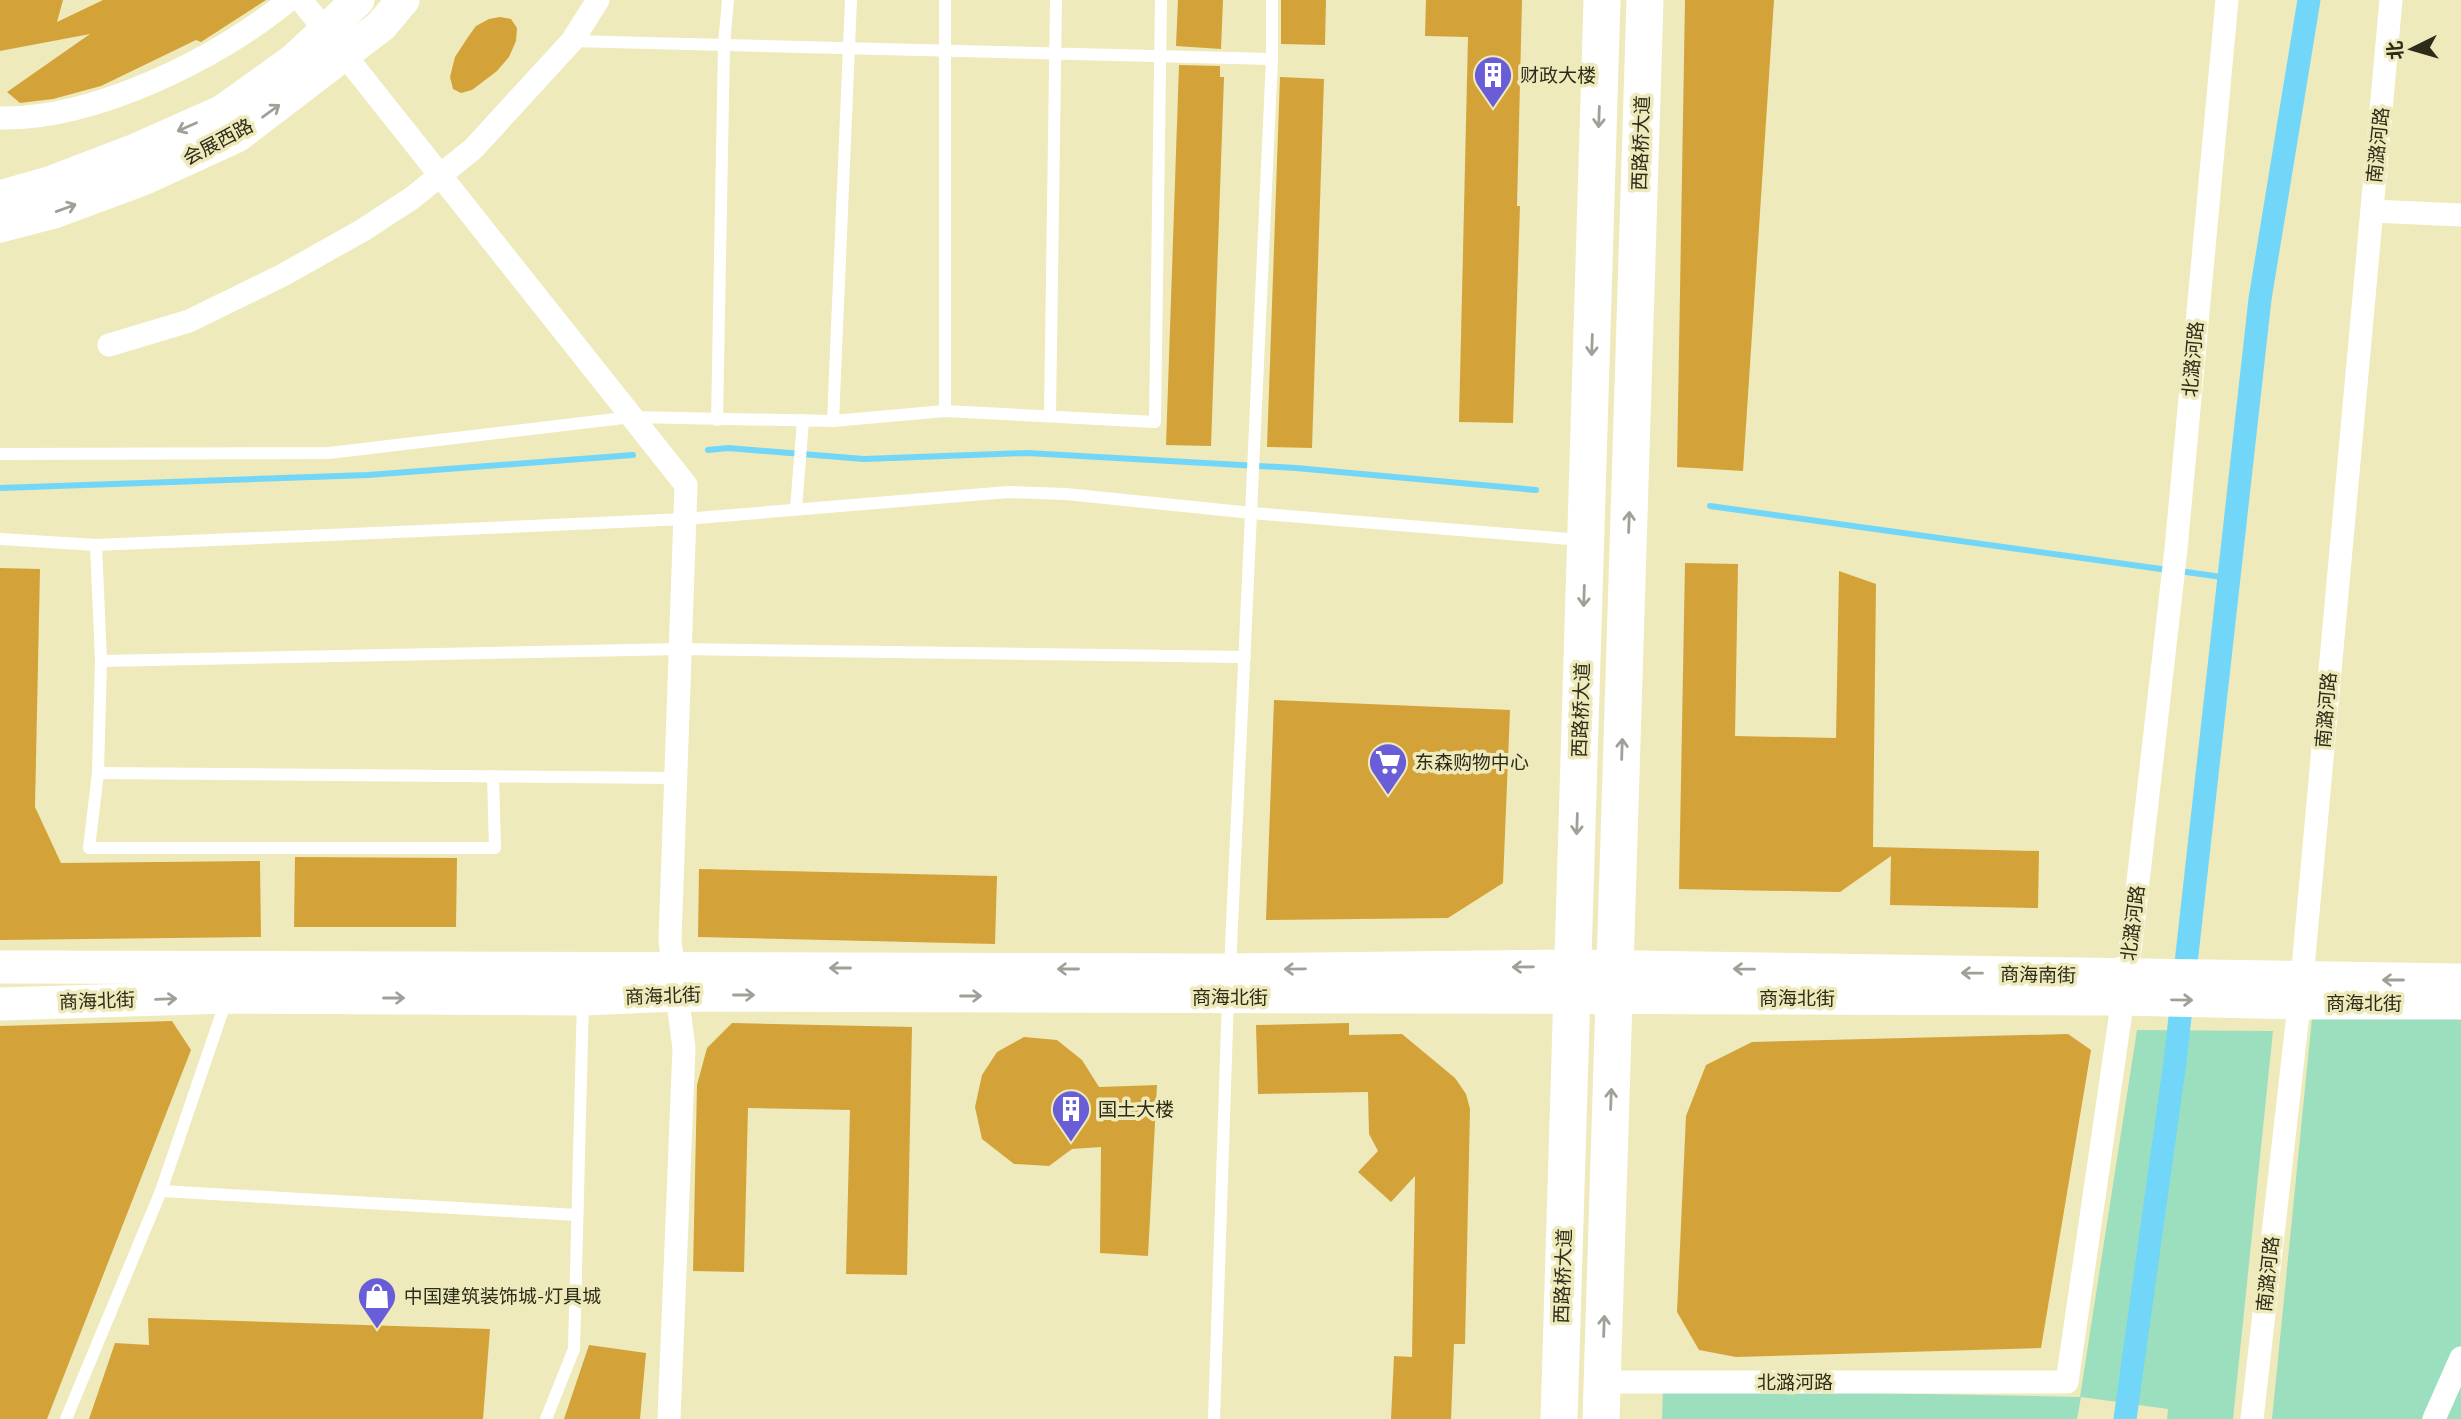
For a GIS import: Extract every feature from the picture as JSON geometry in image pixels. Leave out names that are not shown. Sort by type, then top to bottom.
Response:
[{"type":"main road","name":"会展西路","points":[[0,226],[54,212],[143,179],[237,136],[335,43],[358,0]]},
{"type":"main road","name":"会展西路","points":[[0,197],[52,182],[133,151],[223,111],[294,60],[381,26],[403,0]]},
{"type":"main road","name":"西路桥大道","points":[[1559,1419],[1602,0]]},
{"type":"main road","name":"西路桥大道","points":[[1601,1419],[1645,0]]},
{"type":"main road","name":"商海北街","points":[[0,967],[232,982],[1615,982],[2130,988]]},
{"type":"main road","points":[[2130,988],[2301,991],[2461,981]]},
{"type":"main road","name":"商海北街","points":[[0,1004],[232,982]]},
{"type":"main road","name":"商海北街","points":[[2301,991],[2461,1003]]},
{"type":"street","points":[[0,118],[25,119],[96,104],[197,61],[265,20],[289,0]]},
{"type":"street","points":[[301,0],[686,485],[670,941],[684,1048],[669,1419]]},
{"type":"street","points":[[109,345],[188,321],[283,275],[363,230],[412,198],[472,149],[572,41],[598,0]]},
{"type":"street","name":"北潞河路","points":[[1602,1382],[2067,1382],[2130,988],[2176,549],[2227,0]]},
{"type":"street","name":"南潞河路","points":[[2252,1419],[2301,991],[2391,0]]},
{"type":"street","points":[[2372,211],[2461,215]]},
{"type":"street","points":[[2434,1419],[2461,1358]]},
{"type":"lane","points":[[717,419],[724,45],[728,0]]},
{"type":"lane","points":[[833,421],[851,0]]},
{"type":"lane","points":[[945,0],[945,411]]},
{"type":"lane","points":[[1050,415],[1056,0]]},
{"type":"lane","points":[[0,454],[330,453],[632,417],[833,421],[945,411],[1155,422],[1161,0]]},
{"type":"lane","points":[[1214,1419],[1229,984],[1255,455],[1272,58],[1272,0]]},
{"type":"lane","points":[[572,41],[1272,58]]},
{"type":"lane","points":[[796,509],[803,421]]},
{"type":"lane","points":[[0,539],[96,545],[685,519],[1008,492],[1066,494],[1252,513],[1586,540]]},
{"type":"lane","points":[[96,545],[101,661],[98,773],[89,848],[495,848],[494,776]]},
{"type":"lane","points":[[101,661],[680,649],[1245,657]]},
{"type":"lane","points":[[98,773],[676,778]]},
{"type":"lane","points":[[66,1419],[161,1191],[232,982]]},
{"type":"lane","points":[[546,1419],[573,1349],[584,984]]},
{"type":"lane","points":[[161,1191],[577,1215]]},
{"type":"green space","points":[[2314,998],[2461,1001],[2461,1419],[2272,1419]]},
{"type":"green space","points":[[2137,1030],[2273,1031],[2233,1419],[2167,1419],[2168,1409],[2081,1397],[2077,1419],[1662,1419],[1663,1389],[2080,1397]]},
{"type":"building","points":[[0,0],[63,0],[57,22],[103,0],[266,0],[201,42],[196,40],[101,86],[53,99],[20,103],[7,92],[90,34],[0,51]]},
{"type":"building","points":[[1178,0],[1223,0],[1221,49],[1176,46]]},
{"type":"building","points":[[1281,0],[1326,0],[1325,45],[1281,44]]},
{"type":"building","points":[[1426,0],[1522,0],[1517,206],[1520,206],[1513,423],[1459,422],[1468,37],[1425,36]]},
{"type":"building","points":[[1685,0],[1774,0],[1743,471],[1677,467]]},
{"type":"building","points":[[500,17],[511,19],[517,28],[516,41],[509,57],[497,71],[472,90],[461,93],[453,89],[450,77],[455,57],[468,37],[476,26]]},
{"type":"building","points":[[1179,65],[1220,66],[1220,77],[1224,77],[1211,446],[1166,445]]},
{"type":"building","points":[[1280,77],[1324,79],[1312,448],[1267,447]]},
{"type":"building","points":[[1685,563],[1738,564],[1735,736],[1836,738],[1839,571],[1876,584],[1873,847],[2039,851],[2038,908],[1890,905],[1891,856],[1840,892],[1679,889]]},
{"type":"building","points":[[0,568],[40,569],[35,807],[61,863],[260,861],[261,937],[0,940]]},
{"type":"building","name":"东森购物中心","points":[[1274,700],[1510,710],[1503,883],[1448,918],[1266,920]]},
{"type":"building","points":[[295,857],[457,858],[456,927],[294,927]]},
{"type":"building","points":[[699,869],[997,876],[995,944],[698,937]]},
{"type":"building","points":[[172,1021],[191,1050],[47,1419],[0,1419],[0,1026]]},
{"type":"building","points":[[732,1023],[912,1027],[907,1275],[846,1274],[850,1110],[748,1108],[744,1272],[693,1271],[697,1085],[707,1048]]},
{"type":"building","points":[[1349,1023],[1349,1035],[1402,1034],[1455,1078],[1466,1094],[1470,1109],[1465,1344],[1454,1344],[1451,1419],[1391,1419],[1394,1356],[1412,1357],[1415,1176],[1391,1202],[1358,1172],[1378,1151],[1369,1134],[1368,1092],[1258,1094],[1256,1025]]},
{"type":"building","points":[[2068,1034],[2091,1050],[2041,1348],[1736,1357],[1699,1350],[1677,1312],[1686,1116],[1706,1065],[1752,1042]]},
{"type":"building","name":"国土大楼","points":[[1024,1037],[1057,1040],[1082,1060],[1099,1087],[1157,1085],[1148,1256],[1100,1253],[1101,1147],[1072,1149],[1049,1166],[1014,1164],[982,1139],[975,1107],[982,1075],[997,1052]]},
{"type":"building","points":[[148,1318],[490,1329],[483,1419],[89,1419],[115,1343],[149,1345]]},
{"type":"building","points":[[589,1345],[646,1353],[640,1419],[564,1419]]},
{"type":"waterway","points":[[2125,1419],[2175,1062],[2260,299],[2309,0]]},
{"type":"waterway","points":[[708,450],[728,448],[864,459],[1027,453],[1296,468],[1536,490]]},
{"type":"waterway","points":[[0,488],[368,475],[633,455]]},
{"type":"waterway","points":[[1710,506],[2168,570]]},
{"type":"waterway","points":[[2179,571],[2229,578]]},
{"type":"place","name":"财政大楼","points":[[1493,109]]},
{"type":"place","name":"东森购物中心","points":[[1388,796]]},
{"type":"place","name":"国土大楼","points":[[1071,1143]]},
{"type":"place","name":"中国建筑装饰城-灯具城","points":[[377,1330]]}]
